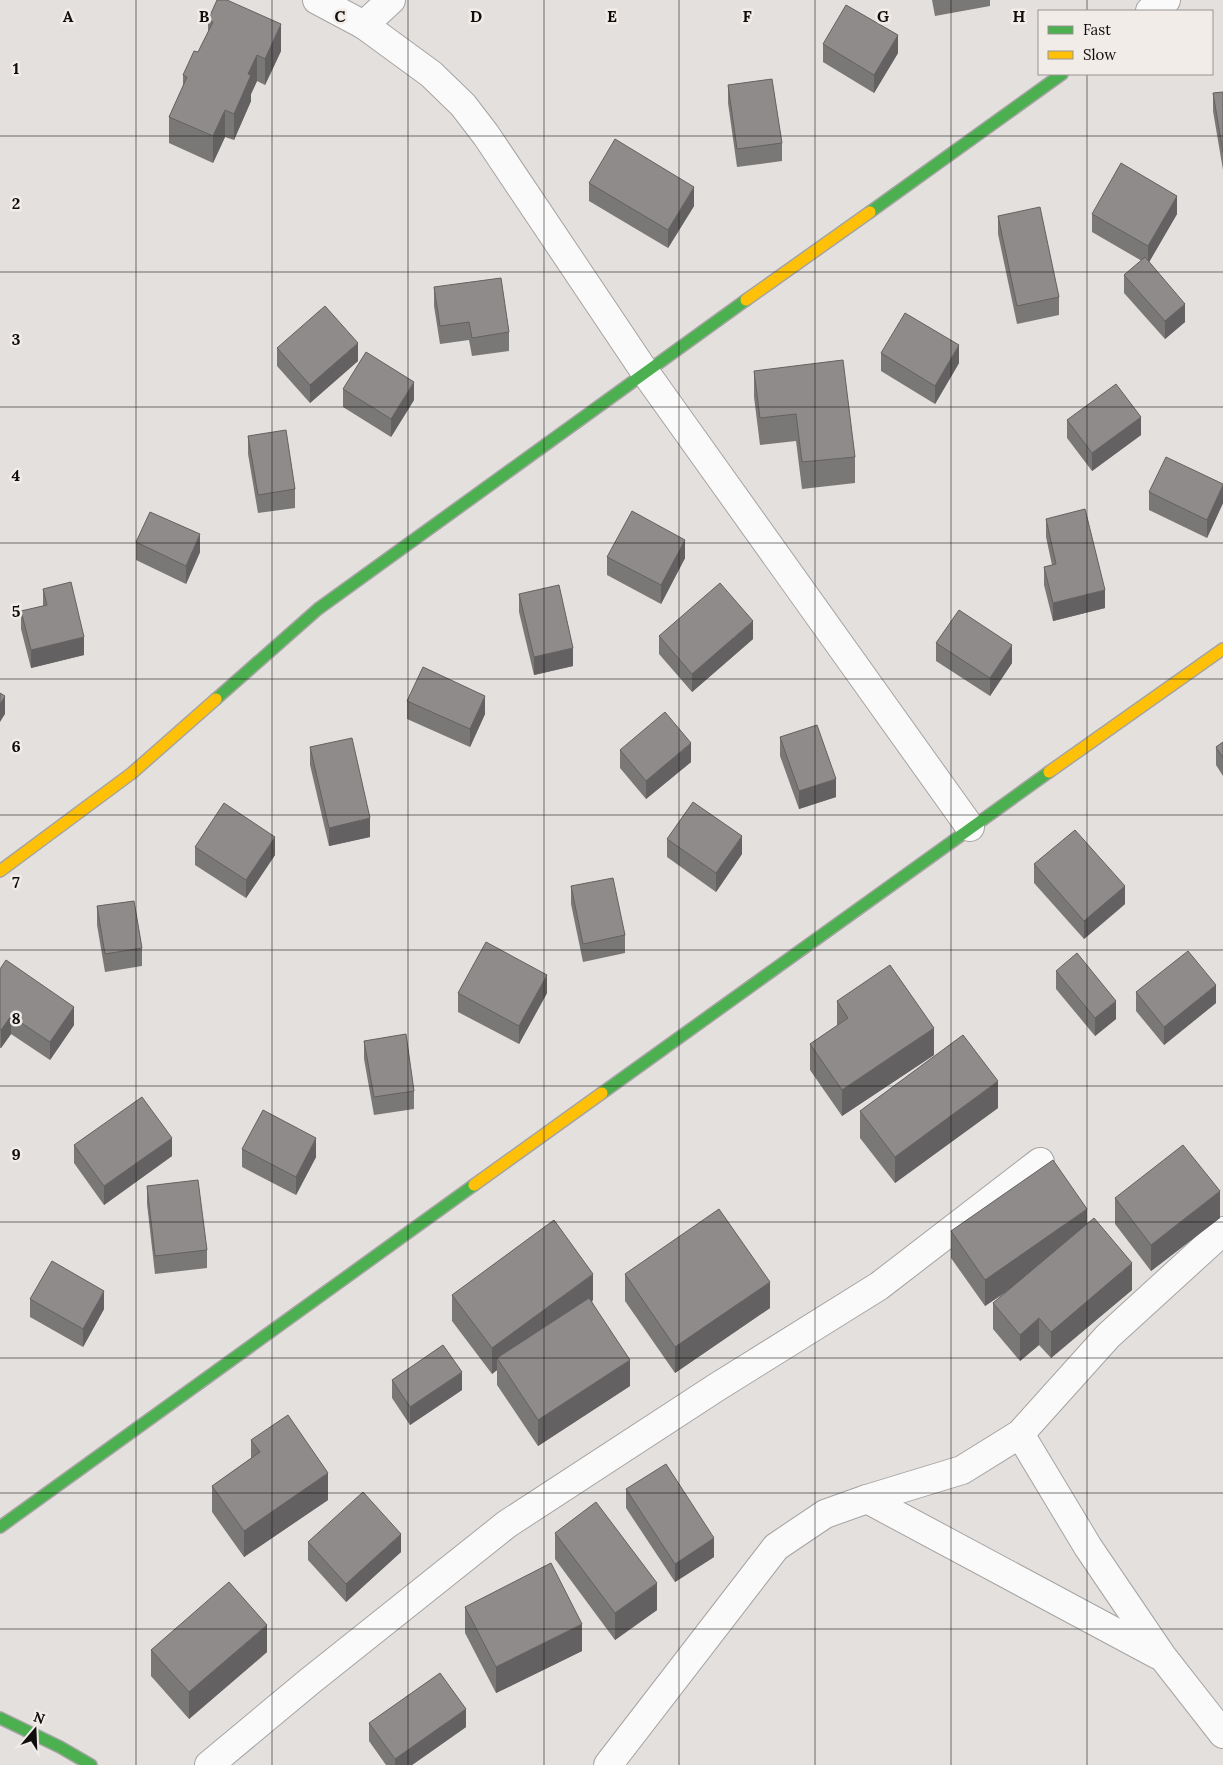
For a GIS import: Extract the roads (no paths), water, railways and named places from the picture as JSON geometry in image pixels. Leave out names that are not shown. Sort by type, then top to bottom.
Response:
[{"type":"street","points":[[317,0],[364,25],[431,74],[462,105],[500,155],[644,372],[970,827]]},
{"type":"street","points":[[364,25],[391,0]]},
{"type":"street","points":[[1151,10],[1166,0]]},
{"type":"street","points":[[0,871],[132,773],[318,609],[644,372],[1061,75]]},
{"type":"street","points":[[0,1528],[970,827],[1223,649]]},
{"type":"street","points":[[209,1765],[310,1681],[507,1524],[717,1387],[878,1286],[1040,1162]]},
{"type":"street","points":[[608,1765],[776,1547],[825,1514],[962,1470],[1020,1434],[1108,1336],[1223,1231]]},
{"type":"street","points":[[1020,1434],[1088,1548],[1162,1656],[1220,1721]]},
{"type":"street","points":[[867,1499],[1162,1656]]},
{"type":"street","points":[[0,1718],[91,1765]]}]
